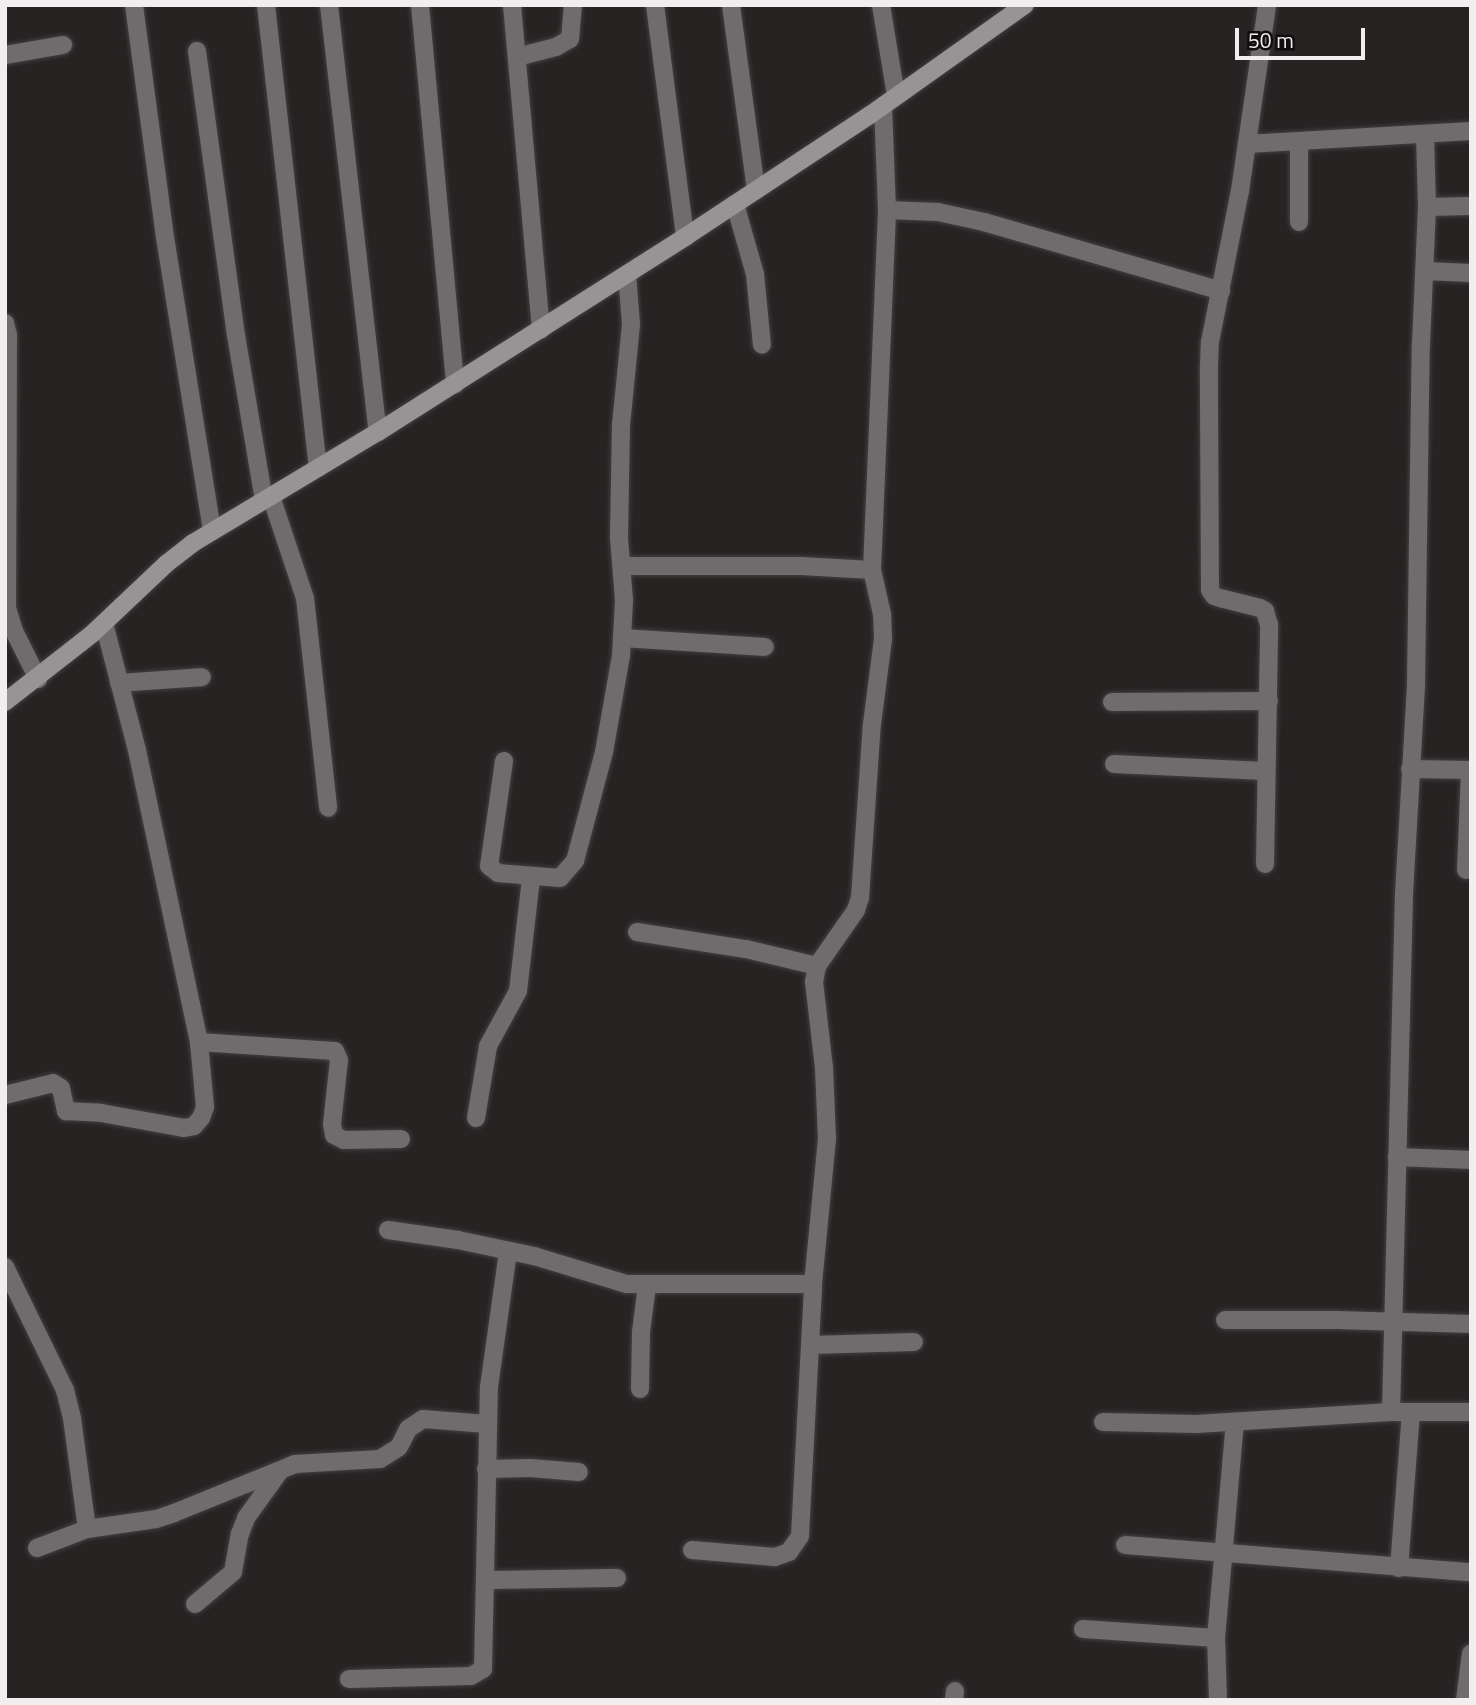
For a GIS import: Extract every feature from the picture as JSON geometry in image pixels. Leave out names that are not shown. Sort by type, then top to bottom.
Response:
[{"type":"street","points":[[134,5],[165,237],[212,531]]},
{"type":"street","points":[[266,5],[318,468]]},
{"type":"street","points":[[329,5],[378,432]]},
{"type":"street","points":[[420,5],[455,384]]},
{"type":"street","points":[[512,5],[541,330]]},
{"type":"street","points":[[517,57],[556,47],[570,38],[573,5]]},
{"type":"street","points":[[655,5],[685,237]]},
{"type":"street","points":[[731,5],[756,190]]},
{"type":"street","points":[[692,1550],[783,1556],[795,1546],[800,1536],[813,1284],[827,1139],[824,1068],[813,995],[817,966],[856,910],[860,898],[872,724],[884,627],[872,570],[889,101],[881,5]]},
{"type":"street","points":[[5,702],[38,679],[104,623],[171,559],[212,531],[455,384],[685,237],[889,101],[1025,5]]},
{"type":"street","points":[[1265,863],[1269,625],[1265,611],[1214,596],[1209,583],[1209,366],[1247,144],[1266,5]]},
{"type":"street","points":[[5,55],[63,46]]},
{"type":"street","points":[[197,51],[236,335],[267,498],[304,598],[328,808]]},
{"type":"street","points":[[1247,144],[1471,131]]},
{"type":"street","points":[[1391,1412],[1410,769],[1418,620],[1423,271],[1427,207],[1425,134]]},
{"type":"street","points":[[1299,141],[1299,222]]},
{"type":"street","points":[[735,204],[755,274],[762,345]]},
{"type":"street","points":[[1427,207],[1471,206]]},
{"type":"street","points":[[887,210],[938,212],[984,222],[1221,291]]},
{"type":"street","points":[[1423,271],[1471,273]]},
{"type":"street","points":[[504,761],[488,861],[498,873],[531,878],[560,878],[575,861],[604,752],[623,638],[618,538],[621,425],[631,324],[627,274]]},
{"type":"street","points":[[5,323],[8,335],[7,608],[14,631],[38,679]]},
{"type":"street","points":[[621,566],[801,566],[872,570]]},
{"type":"street","points":[[5,1095],[53,1083],[61,1088],[66,1111],[101,1113],[169,1126],[194,1126],[205,1107],[199,1042],[156,839],[104,623]]},
{"type":"street","points":[[623,638],[765,647]]},
{"type":"street","points":[[119,683],[202,677]]},
{"type":"street","points":[[1112,702],[1269,701]]},
{"type":"street","points":[[1115,764],[1265,771]]},
{"type":"street","points":[[1410,769],[1470,770],[1466,870]]},
{"type":"street","points":[[476,1118],[488,1046],[518,990],[531,878]]},
{"type":"street","points":[[637,932],[746,949],[817,966]]},
{"type":"street","points":[[199,1042],[335,1051],[339,1060],[332,1125],[334,1135],[344,1140],[401,1139]]},
{"type":"street","points":[[1397,1157],[1471,1160]]},
{"type":"street","points":[[388,1230],[508,1251],[617,1282],[647,1285],[813,1284]]},
{"type":"street","points":[[349,1679],[471,1676],[481,1672],[485,1663],[489,1387],[508,1251]]},
{"type":"street","points":[[5,1266],[65,1390],[72,1418],[87,1529]]},
{"type":"street","points":[[640,1389],[641,1332],[647,1285]]},
{"type":"street","points":[[1224,1320],[1471,1324]]},
{"type":"street","points":[[811,1345],[914,1342]]},
{"type":"street","points":[[1102,1422],[1235,1422],[1391,1412],[1471,1412]]},
{"type":"street","points":[[1399,1568],[1411,1412]]},
{"type":"street","points":[[37,1548],[87,1529],[156,1519],[304,1462],[380,1459],[399,1447],[408,1429],[423,1419],[487,1424]]},
{"type":"street","points":[[1218,1700],[1216,1638],[1235,1422]]},
{"type":"street","points":[[486,1469],[530,1468],[579,1472]]},
{"type":"street","points":[[195,1604],[233,1572],[246,1518],[281,1469]]},
{"type":"street","points":[[1125,1545],[1471,1572]]},
{"type":"street","points":[[486,1580],[617,1578]]},
{"type":"street","points":[[1083,1629],[1216,1638]]},
{"type":"street","points":[[1465,1700],[1471,1653]]}]
